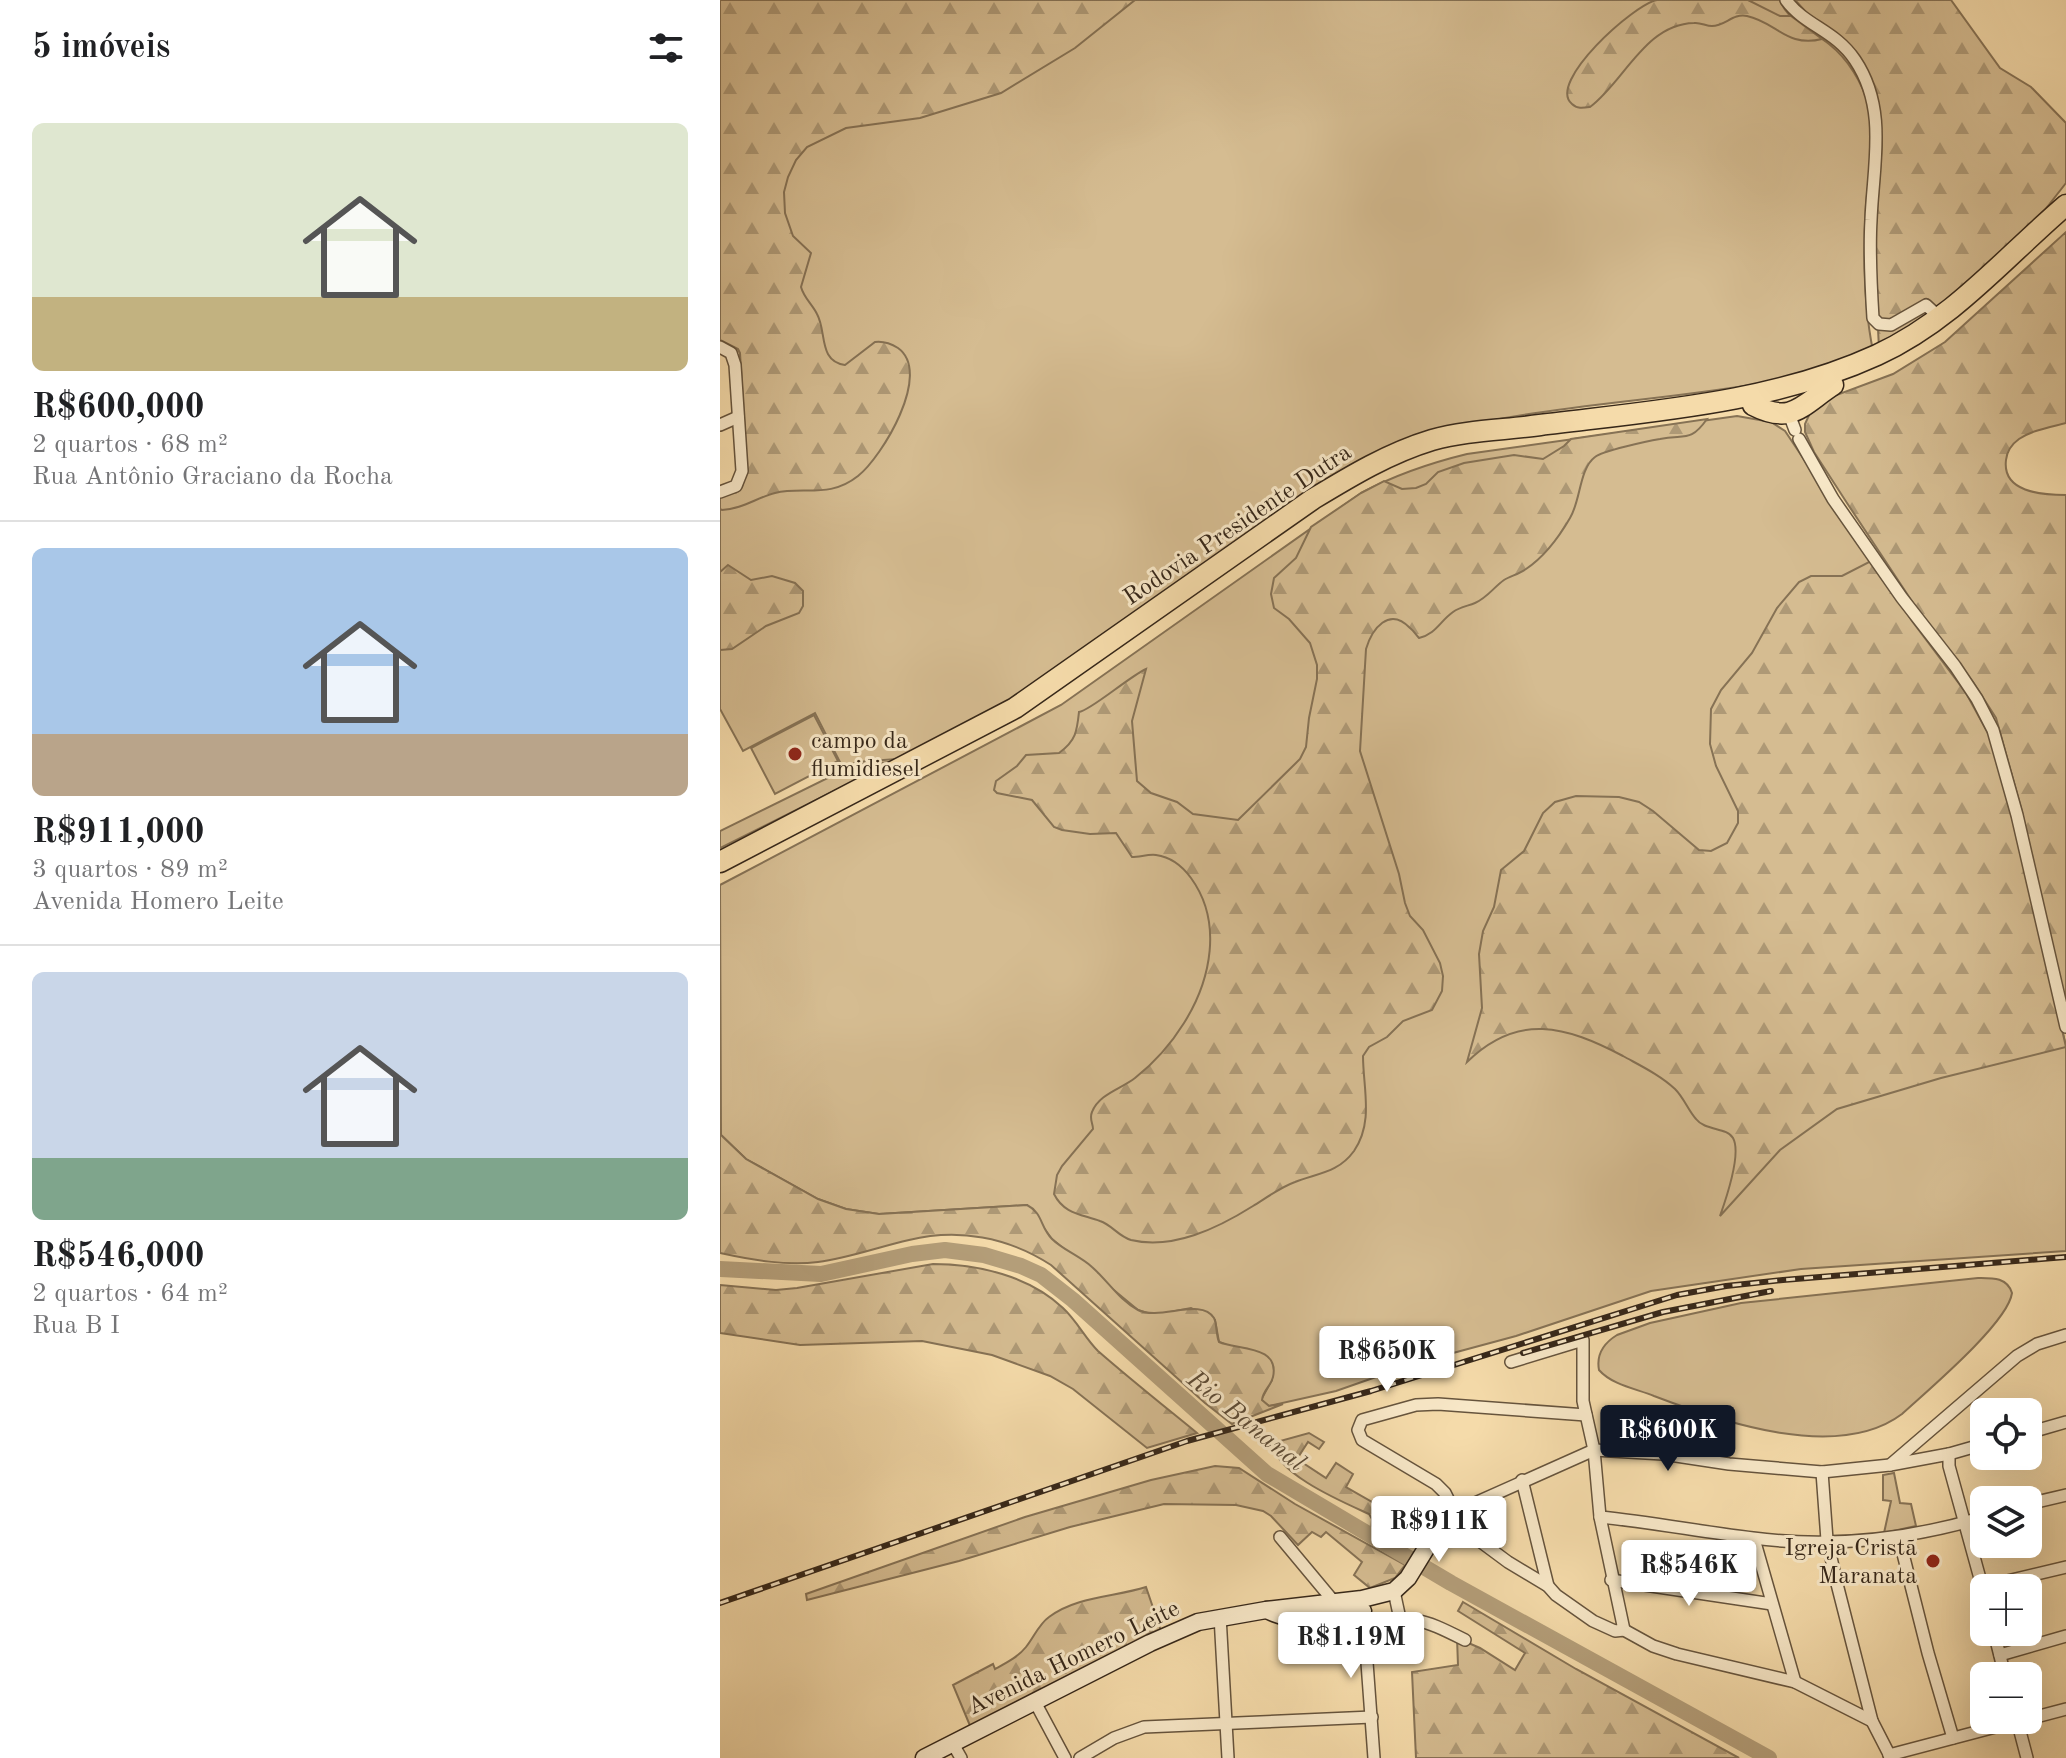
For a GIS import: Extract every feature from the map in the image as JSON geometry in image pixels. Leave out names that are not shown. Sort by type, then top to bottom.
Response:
[{"type":"highway","points":[[2019,249],[2066,188]]},
{"type":"highway","name":"Rodovia Presidente Dutra","points":[[724,858],[1015,708],[1313,499],[1379,462],[1435,440],[1684,407],[1808,381],[1879,354],[1940,318],[1972,293],[2066,205]]},
{"type":"highway","name":"Rodovia Presidente Dutra","points":[[720,876],[1044,703],[1193,595],[1310,516],[1355,487],[1393,468],[1443,450],[1469,445],[1753,405],[1833,385],[1886,363],[1932,338],[1965,313],[2066,220]]},
{"type":"highway","points":[[1753,405],[1774,414],[1794,428],[1833,385]]},
{"type":"street","points":[[1786,0],[1798,13],[1837,38],[1846,48],[1857,63],[1872,98],[1877,122],[1869,265],[1873,318],[1879,324],[1891,325],[1926,305],[1940,318]]},
{"type":"street","points":[[720,347],[729,351],[735,361],[741,474],[737,484],[723,491]]},
{"type":"street","points":[[720,425],[738,417]]},
{"type":"street","points":[[1794,428],[1833,499],[1902,598],[1962,676],[1993,730],[2017,815],[2066,1027]]},
{"type":"street","points":[[1890,1465],[2017,1356],[2037,1344],[2066,1335]]},
{"type":"street","points":[[1511,1362],[1583,1340],[1586,1415],[1594,1450],[1600,1517],[1624,1630]]},
{"type":"street","points":[[1586,1415],[1416,1405],[1364,1418],[1358,1430],[1362,1440],[1436,1484],[1445,1493],[1450,1513],[1508,1562],[1548,1586],[1587,1618],[1615,1631],[1624,1630],[1653,1646],[1677,1654],[1795,1682],[1872,1721]]},
{"type":"street","points":[[2042,1429],[2066,1422]]},
{"type":"street","points":[[1450,1513],[1594,1450],[1663,1454],[1729,1464],[1822,1472],[1890,1465],[1970,1448]]},
{"type":"street","points":[[1949,1454],[1949,1466],[1979,1574]]},
{"type":"street","points":[[1822,1472],[1827,1540],[1872,1721],[1890,1756],[1910,1753],[1970,1734]]},
{"type":"street","points":[[1522,1480],[1548,1586]]},
{"type":"street","points":[[2042,1501],[2066,1495]]},
{"type":"street","name":"Avenida Homero Leite","points":[[924,1758],[957,1751],[1035,1702],[1198,1622],[1220,1616],[1335,1603],[1363,1612],[1408,1578],[1436,1530],[1450,1513]]},
{"type":"street","points":[[1600,1517],[1754,1539],[1827,1540],[1899,1538],[1970,1521]]},
{"type":"street","points":[[1280,1537],[1335,1603]]},
{"type":"street","points":[[1899,1538],[1953,1738]]},
{"type":"street","points":[[1754,1539],[1795,1682]]},
{"type":"street","points":[[2041,1574],[2066,1567]]},
{"type":"street","points":[[1611,1580],[1772,1604]]},
{"type":"street","points":[[1394,1591],[1400,1619]]},
{"type":"street","points":[[1266,1610],[1279,1617],[1295,1619],[1363,1612],[1423,1620],[1465,1640]]},
{"type":"street","points":[[1363,1612],[1374,1758]]},
{"type":"street","points":[[1220,1616],[1228,1758]]},
{"type":"street","points":[[2000,1655],[2066,1636]]},
{"type":"street","points":[[1998,1646],[2002,1662]]},
{"type":"street","points":[[1766,1674],[1780,1667],[1787,1655]]},
{"type":"street","points":[[1035,1702],[1063,1755]]},
{"type":"street","points":[[2042,1715],[2066,1709]]},
{"type":"street","points":[[1080,1758],[1136,1728],[1372,1717]]},
{"type":"street","points":[[2023,1734],[2027,1758]]},
{"type":"green space","points":[[720,0],[1780,0],[1794,20],[1829,44],[1848,64],[1869,106],[1872,142],[1864,259],[1873,351],[1792,378],[1503,418],[1413,439],[1030,691],[897,759],[857,762],[843,768],[815,713],[743,751],[720,709],[720,497],[742,487],[747,468],[740,353],[720,340]]},
{"type":"green space","points":[[720,0],[1135,0],[1075,48],[1001,93],[920,118],[846,128],[807,147],[796,160],[784,192],[785,213],[793,236],[811,253],[801,287],[820,321],[827,352],[836,362],[845,365],[875,342],[895,346],[907,360],[910,376],[907,394],[879,452],[858,476],[847,483],[827,490],[775,493],[722,510],[720,497],[742,487],[747,468],[740,353],[720,340]]},
{"type":"green space","points":[[1657,0],[1748,0],[1780,16],[1791,16],[1822,39],[1800,40],[1747,16],[1737,16],[1710,26],[1696,23],[1677,26],[1649,43],[1590,107],[1574,106],[1567,94],[1571,79],[1581,63],[1613,29]]},
{"type":"green space","points":[[1795,0],[1951,0],[2000,68],[2031,87],[2066,123],[2066,183],[2033,225],[1966,291],[1879,348],[1874,253],[1882,144],[1879,107],[1872,84]]},
{"type":"green space","points":[[2066,232],[2066,423],[2019,439],[2007,454],[2006,471],[2010,479],[2025,490],[2066,495],[2066,1004],[2021,808],[1996,718],[1973,682],[1925,621],[1847,503],[1814,452],[1805,432],[1805,424],[1810,413],[1823,400],[1893,374],[1945,342]]},
{"type":"green space","points":[[1737,416],[1771,422],[1785,431],[1912,621],[1966,693],[2043,949],[2066,1046],[2066,1251],[1801,1269],[1651,1291],[1516,1336],[1416,1363],[1336,1391],[1269,1406],[1261,1400],[1272,1380],[1248,1349],[1219,1342],[1215,1320],[1191,1308],[1154,1315],[1138,1310],[1052,1239],[1027,1205],[879,1214],[846,1209],[818,1199],[746,1159],[721,1135],[720,885],[1061,705],[1361,493],[1374,487],[1413,470],[1467,454]]},
{"type":"green space","points":[[1707,419],[1691,435],[1636,444],[1595,457],[1586,469],[1570,518],[1551,546],[1533,564],[1504,580],[1479,601],[1453,612],[1425,636],[1419,638],[1395,619],[1382,623],[1369,641],[1360,751],[1399,874],[1405,903],[1410,916],[1423,930],[1440,963],[1443,976],[1442,991],[1432,1010],[1403,1021],[1387,1037],[1369,1047],[1363,1056],[1366,1117],[1354,1151],[1334,1168],[1290,1184],[1210,1229],[1179,1239],[1163,1242],[1131,1240],[1104,1223],[1063,1206],[1054,1194],[1057,1175],[1093,1129],[1091,1117],[1095,1106],[1155,1060],[1179,1031],[1193,1006],[1207,970],[1210,932],[1201,895],[1191,878],[1172,860],[1156,855],[1132,857],[1116,833],[1090,834],[1054,827],[1032,800],[997,793],[994,790],[996,781],[1017,766],[1026,755],[1059,753],[1075,735],[1079,712],[1146,669],[1132,721],[1137,781],[1151,793],[1177,802],[1193,814],[1238,820],[1300,759],[1306,747],[1317,665],[1310,643],[1289,619],[1274,608],[1271,594],[1274,578],[1296,558],[1311,527],[1384,481],[1402,489],[1416,488],[1426,484],[1438,472],[1464,463],[1514,455],[1543,459],[1571,439]]},
{"type":"green space","points":[[1871,561],[1966,693],[1990,737],[2021,851],[2066,1047],[1941,1078],[1837,1109],[1780,1150],[1720,1216],[1736,1155],[1733,1138],[1726,1132],[1700,1123],[1675,1089],[1650,1071],[1582,1037],[1543,1029],[1524,1030],[1505,1036],[1486,1046],[1467,1062],[1482,1008],[1479,954],[1483,931],[1494,907],[1501,870],[1524,851],[1543,813],[1555,802],[1576,796],[1619,797],[1639,802],[1653,811],[1699,850],[1711,851],[1727,843],[1738,823],[1738,811],[1716,766],[1710,744],[1711,709],[1721,690],[1752,653],[1777,608],[1799,582],[1811,576],[1842,576]]},
{"type":"green space","points":[[728,565],[751,580],[772,576],[795,583],[803,591],[803,606],[799,613],[766,626],[732,649],[720,650],[720,572]]},
{"type":"green space","name":"campo da flumidiesel","points":[[814,715],[838,761],[775,794],[751,748]]},
{"type":"green space","points":[[892,762],[720,848],[720,831],[856,764]]},
{"type":"green space","points":[[720,1134],[746,1159],[818,1199],[846,1209],[879,1214],[1027,1205],[1036,1212],[1052,1239],[1092,1267],[1131,1306],[1147,1313],[1200,1309],[1214,1318],[1219,1342],[1264,1354],[1270,1359],[1273,1377],[1262,1400],[1269,1406],[1283,1404],[1232,1424],[1051,1265],[1035,1255],[1000,1242],[964,1235],[927,1236],[841,1258],[806,1263],[769,1262],[720,1253]]},
{"type":"green space","points":[[933,1264],[985,1269],[1035,1288],[1068,1313],[1098,1351],[1197,1433],[1147,1448],[1073,1389],[1050,1376],[992,1355],[922,1341],[800,1345],[720,1333],[720,1285],[776,1290],[797,1288]]},
{"type":"green space","points":[[1978,1278],[2003,1281],[2010,1288],[2012,1293],[2007,1306],[1997,1321],[1965,1356],[1902,1414],[1876,1428],[1846,1435],[1813,1436],[1745,1426],[1625,1386],[1599,1370],[1600,1354],[1608,1342],[1617,1335],[1650,1323],[1741,1303]]},
{"type":"green space","points":[[1309,1433],[1324,1442],[1319,1449],[1308,1442],[1297,1459],[1326,1478],[1336,1463],[1353,1474],[1346,1487],[1379,1506],[1384,1515],[1425,1534],[1418,1544],[1371,1534],[1372,1519],[1369,1514],[1312,1486],[1285,1465],[1276,1454],[1273,1443]]},
{"type":"green space","points":[[1215,1466],[1239,1468],[1295,1504],[1405,1565],[1395,1578],[1370,1588],[1354,1575],[1362,1562],[1326,1532],[1321,1537],[1312,1532],[1298,1545],[1263,1511],[1236,1505],[1164,1504],[807,1600],[806,1594],[1025,1517],[1151,1480]]},
{"type":"green space","points":[[1894,1473],[1900,1503],[1911,1504],[1916,1526],[1884,1533],[1891,1501],[1883,1500],[1883,1475]]},
{"type":"green space","points":[[1146,1587],[1161,1631],[971,1728],[953,1685],[993,1664],[995,1669],[1016,1657],[1045,1620],[1060,1610],[1084,1601]]},
{"type":"green space","points":[[1463,1602],[1576,1669],[1739,1758],[1416,1758],[1412,1672],[1458,1665],[1457,1638],[1515,1670],[1525,1653],[1458,1611]]},
{"type":"waterway","name":"Rio Bananal","points":[[720,1269],[821,1274],[945,1250],[984,1255],[1041,1275],[1267,1474],[1451,1583],[1769,1758]]},
{"type":"railway","points":[[720,1603],[1187,1441],[1371,1391],[1677,1295],[1783,1280],[2066,1257]]},
{"type":"railway","points":[[1523,1353],[1663,1312],[1771,1291]]},
{"type":"place","name":"campo da flumidiesel","points":[[795,754]]},
{"type":"place","name":"Igreja Cristã Maranata","points":[[1933,1561]]}]
